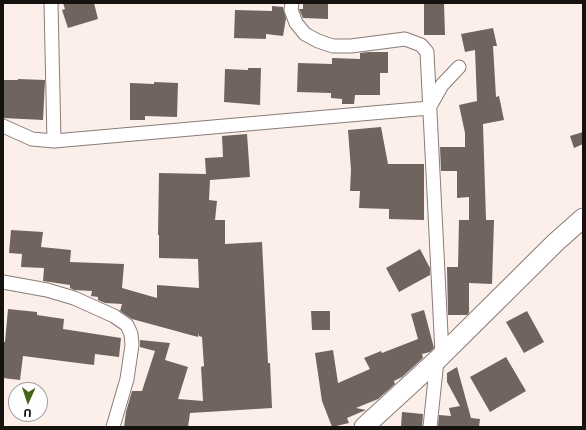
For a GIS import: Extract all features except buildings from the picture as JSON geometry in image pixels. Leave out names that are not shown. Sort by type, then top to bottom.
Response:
[{"type":"street","points":[[51,3],[54,141]]},
{"type":"street","points":[[292,3],[292,10],[296,23],[305,34],[318,41],[333,46],[350,46],[405,39],[421,45],[427,52],[439,357],[430,427]]},
{"type":"street","points":[[429,108],[442,85],[459,67]]},
{"type":"street","points":[[3,126],[32,139],[54,141],[429,108]]},
{"type":"street","points":[[364,427],[439,357],[556,242],[583,218]]},
{"type":"street","points":[[3,282],[47,290],[74,298],[114,316],[127,325],[131,334],[132,346],[126,379],[113,427]]}]
